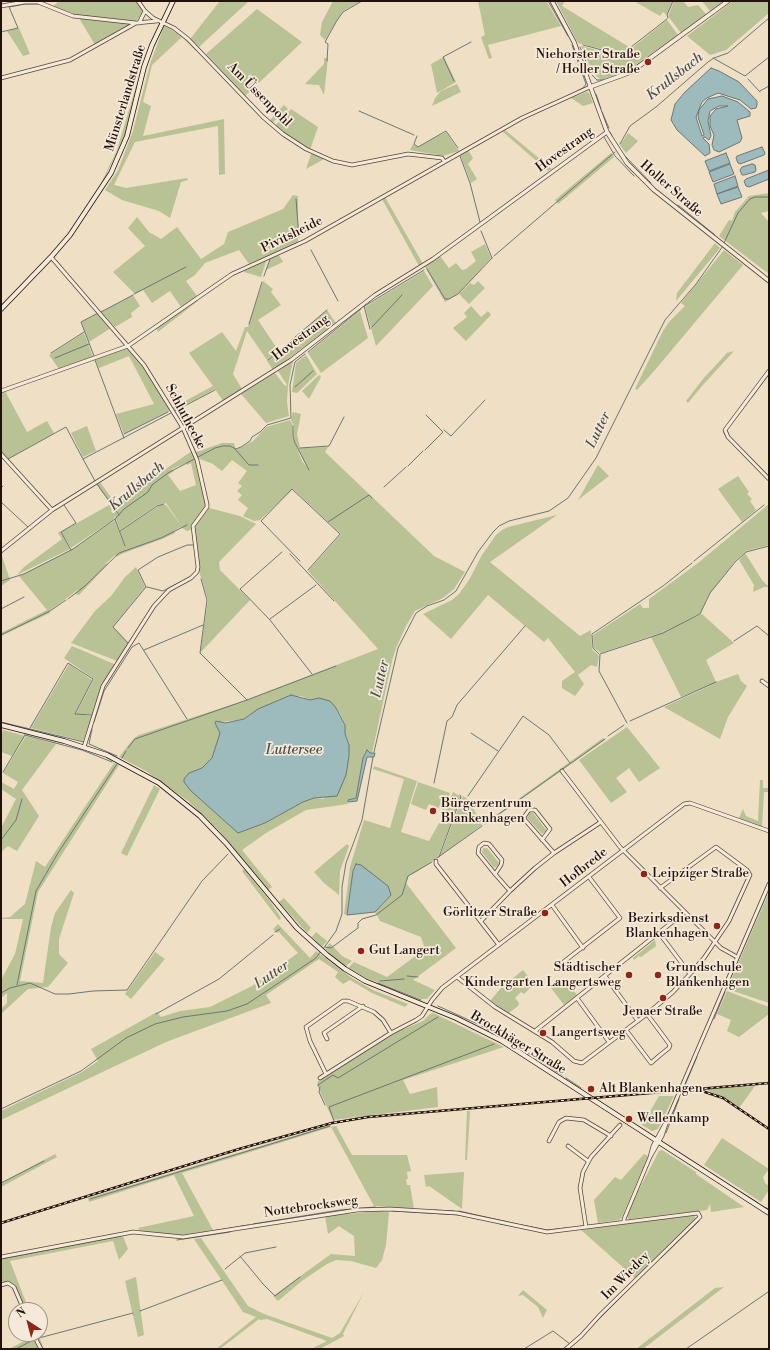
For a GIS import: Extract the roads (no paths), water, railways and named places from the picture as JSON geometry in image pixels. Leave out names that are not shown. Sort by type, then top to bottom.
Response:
[{"type":"main road","name":"Münsterlandstraße","points":[[1,309],[51,257],[84,215],[111,173],[121,153],[131,124],[144,67],[162,23],[174,1]]},
{"type":"main road","name":"Brockhäger Straße","points":[[1,725],[84,747],[130,766],[172,792],[217,833],[297,928],[326,955],[366,981],[469,1024],[502,1041],[769,1213]]},
{"type":"street","points":[[138,1],[145,11],[157,21]]},
{"type":"street","name":"Holler Straße","points":[[552,1],[574,42],[607,132],[622,157],[639,177],[720,244],[769,281]]},
{"type":"street","points":[[590,88],[631,72],[728,1]]},
{"type":"street","points":[[1,6],[26,2],[38,2],[73,16],[137,23],[157,21]]},
{"type":"street","points":[[1,78],[70,60],[137,23],[145,11]]},
{"type":"street","name":"Am Üssenpohl","points":[[157,21],[188,39],[268,121],[306,149],[333,160],[352,165],[408,154],[442,158],[444,161]]},
{"type":"street","name":"Pivitsheide","points":[[1,391],[128,346],[232,274],[305,241],[444,161],[542,108],[590,88]]},
{"type":"street","name":"Hovestrang","points":[[1,551],[52,510],[291,360],[375,295],[433,259],[607,132]]},
{"type":"street","name":"Schluthecke","points":[[51,257],[144,365],[182,428],[196,459],[207,506],[193,526],[198,567],[196,572],[191,578],[163,595],[154,606],[103,686],[84,747]]},
{"type":"street","points":[[769,371],[725,430],[728,437],[760,468],[769,479]]},
{"type":"street","points":[[1,454],[52,510]]},
{"type":"street","points":[[762,681],[769,686]]},
{"type":"street","points":[[562,771],[624,850],[715,942],[738,957]]},
{"type":"street","name":"Hofbrede","points":[[320,1078],[391,1033],[422,1016],[436,993],[687,803],[769,831]]},
{"type":"street","points":[[542,840],[550,829],[535,810],[529,810],[526,813],[524,820],[542,840],[554,853]]},
{"type":"street","points":[[481,921],[510,891],[554,853],[601,822]]},
{"type":"street","points":[[495,874],[502,860],[489,844],[484,843],[479,847],[478,853],[495,874],[510,891]]},
{"type":"street","points":[[457,977],[492,1004],[536,1031],[579,1063],[586,1061],[647,1014],[690,974],[715,942],[733,914],[750,876],[750,872],[716,847],[660,888]]},
{"type":"street","points":[[436,861],[440,869],[499,945]]},
{"type":"street","points":[[557,967],[620,918],[589,877]]},
{"type":"street","points":[[624,1222],[650,1158],[769,884]]},
{"type":"street","points":[[552,905],[583,948]]},
{"type":"street","points":[[536,1031],[685,912]]},
{"type":"street","points":[[659,933],[690,974]]},
{"type":"street","points":[[605,976],[638,1021]]},
{"type":"street","points":[[576,998],[609,1042]]},
{"type":"street","points":[[326,1074],[310,1041],[306,1027],[343,1001],[348,1001],[363,1006],[379,1016],[391,1033]]},
{"type":"street","points":[[327,1039],[324,1033],[363,1006]]},
{"type":"street","points":[[626,1030],[651,1063],[669,1048],[670,1045],[647,1014]]},
{"type":"street","points":[[549,1141],[559,1122],[566,1118],[584,1120],[611,1136]]},
{"type":"street","points":[[586,1227],[580,1188],[583,1172],[588,1161],[620,1125]]},
{"type":"street","points":[[568,1146],[588,1161]]},
{"type":"street","name":"Nottebrocksweg","points":[[1,1257],[132,1232],[183,1237],[312,1216],[363,1210],[390,1209],[463,1214],[547,1232],[695,1213],[698,1213],[700,1217]]},
{"type":"street","name":"Im Wiedey","points":[[566,1349],[582,1336],[600,1315],[700,1217]]},
{"type":"street","points":[[1,1285],[8,1283],[14,1287],[21,1302]]},
{"type":"water","points":[[711,68],[739,82],[757,101],[757,105],[756,108],[751,109],[740,100],[718,93],[702,102],[696,117],[702,136],[704,135],[698,117],[699,110],[708,99],[722,96],[738,102],[750,112],[750,116],[737,120],[742,138],[740,142],[719,152],[714,150],[712,145],[714,135],[710,126],[710,116],[716,109],[728,106],[719,106],[710,111],[708,121],[711,136],[709,140],[705,137],[703,138],[709,144],[710,153],[705,156],[677,130],[671,120],[675,104],[685,92]]},
{"type":"water","points":[[762,147],[765,153],[764,155],[740,164],[738,163],[736,158],[737,156]]},
{"type":"water","points":[[726,153],[730,163],[709,171],[705,161]]},
{"type":"water","points":[[730,164],[734,174],[713,182],[709,172]]},
{"type":"water","points":[[752,164],[755,165],[755,172],[742,175],[740,170],[742,167]]},
{"type":"water","points":[[769,170],[769,179],[749,187],[746,186],[744,181],[746,179]]},
{"type":"water","points":[[735,176],[738,186],[717,194],[714,184]]},
{"type":"water","points":[[738,187],[742,197],[721,204],[717,194]]},
{"type":"water","name":"Luttersee","points":[[291,695],[310,700],[319,698],[330,701],[336,708],[345,725],[345,734],[349,745],[346,775],[337,796],[314,798],[303,802],[265,823],[238,833],[190,790],[184,782],[184,779],[189,773],[202,768],[212,758],[220,733],[215,723],[216,721],[225,723],[244,719],[258,709]]},
{"type":"water","points":[[367,750],[370,753],[375,753],[374,757],[367,757],[357,801],[348,802],[348,800],[356,798],[363,758]]},
{"type":"water","points":[[356,864],[361,865],[388,886],[391,895],[375,912],[347,915],[353,871]]},
{"type":"waterway","points":[[327,61],[328,44],[325,42],[336,22],[343,12],[362,1]]},
{"type":"waterway","points":[[548,1],[568,36]]},
{"type":"waterway","points":[[668,18],[667,15],[673,1]]},
{"type":"waterway","points":[[1,32],[18,28],[9,7],[25,4],[41,4]]},
{"type":"waterway","name":"Krullsbach","points":[[620,144],[630,126],[656,107],[708,62],[728,53],[769,18]]},
{"type":"waterway","points":[[583,45],[606,51],[617,58],[667,19]]},
{"type":"waterway","points":[[454,81],[443,57],[471,42]]},
{"type":"waterway","points":[[572,45],[586,84],[583,88],[577,91]]},
{"type":"waterway","points":[[580,47],[591,74],[597,80]]},
{"type":"waterway","points":[[713,58],[745,76],[769,57]]},
{"type":"waterway","points":[[627,72],[644,60]]},
{"type":"waterway","points":[[748,79],[760,92]]},
{"type":"waterway","points":[[597,80],[605,80]]},
{"type":"waterway","points":[[760,91],[769,86]]},
{"type":"waterway","points":[[596,94],[601,109]]},
{"type":"waterway","points":[[359,111],[414,135]]},
{"type":"waterway","points":[[602,112],[609,128]]},
{"type":"waterway","points":[[417,136],[414,144],[418,147],[446,131],[458,148]]},
{"type":"waterway","points":[[610,132],[615,142]]},
{"type":"waterway","points":[[604,137],[615,156],[634,176]]},
{"type":"waterway","name":"Krullsbach","points":[[494,256],[615,152]]},
{"type":"waterway","points":[[460,156],[470,183],[480,222]]},
{"type":"waterway","points":[[626,157],[651,183]]},
{"type":"waterway","points":[[484,220],[548,173]]},
{"type":"waterway","name":"Lutter","points":[[724,243],[738,213],[750,199],[755,197],[769,197]]},
{"type":"waterway","points":[[296,199],[299,237]]},
{"type":"waterway","points":[[339,220],[375,200]]},
{"type":"waterway","points":[[678,205],[715,235]]},
{"type":"waterway","points":[[481,231],[492,258]]},
{"type":"waterway","name":"Lutter","points":[[374,752],[398,648],[416,613],[427,606],[444,600],[456,591],[478,552],[499,526],[509,521],[549,511],[568,498],[596,458],[665,320],[696,284],[723,246]]},
{"type":"waterway","points":[[311,250],[338,301]]},
{"type":"waterway","name":"Krullsbach","points":[[427,269],[445,299],[449,299],[458,294],[492,258]]},
{"type":"waterway","points":[[264,276],[270,259]]},
{"type":"waterway","points":[[134,294],[186,267]]},
{"type":"waterway","name":"Krullsbach","points":[[363,307],[424,270]]},
{"type":"waterway","points":[[249,324],[262,282]]},
{"type":"waterway","points":[[101,312],[133,295]]},
{"type":"waterway","points":[[372,327],[402,295]]},
{"type":"waterway","points":[[364,306],[370,329]]},
{"type":"waterway","name":"Krullsbach","points":[[308,352],[361,309]]},
{"type":"waterway","points":[[268,360],[327,310]]},
{"type":"waterway","points":[[94,356],[81,322],[98,313]]},
{"type":"waterway","points":[[51,353],[84,332]]},
{"type":"waterway","points":[[55,358],[89,344]]},
{"type":"waterway","name":"Krullsbach","points":[[1,581],[24,574],[73,549],[115,519],[124,509],[148,492],[152,485],[168,473],[215,448],[230,446],[236,449],[241,447],[250,441],[252,437],[267,425],[291,418],[290,385],[295,362],[305,354]]},
{"type":"waterway","points":[[95,360],[124,438]]},
{"type":"waterway","points":[[295,387],[313,371]]},
{"type":"waterway","points":[[751,398],[769,374]]},
{"type":"waterway","points":[[175,411],[215,390]]},
{"type":"waterway","points":[[444,430],[451,436],[485,400]]},
{"type":"waterway","points":[[124,434],[168,412]]},
{"type":"waterway","points":[[95,481],[83,459],[171,413]]},
{"type":"waterway","points":[[425,450],[443,432],[426,415]]},
{"type":"waterway","points":[[300,448],[329,446],[344,417]]},
{"type":"waterway","points":[[293,426],[293,437],[295,443],[309,470]]},
{"type":"waterway","points":[[20,473],[8,459],[66,427],[83,459]]},
{"type":"waterway","points":[[724,433],[727,437]]},
{"type":"waterway","points":[[188,437],[198,457]]},
{"type":"waterway","points":[[235,449],[249,465],[258,465]]},
{"type":"waterway","points":[[408,466],[423,451]]},
{"type":"waterway","points":[[384,487],[406,467]]},
{"type":"waterway","points":[[52,508],[95,481]]},
{"type":"waterway","points":[[97,484],[119,515]]},
{"type":"waterway","points":[[300,561],[261,521],[292,489],[340,534],[308,570]]},
{"type":"waterway","points":[[328,522],[369,495],[372,498]]},
{"type":"waterway","points":[[1,502],[28,527]]},
{"type":"waterway","points":[[120,531],[157,506],[164,504]]},
{"type":"waterway","points":[[64,505],[76,523],[61,532],[71,550]]},
{"type":"waterway","points":[[694,561],[764,505]]},
{"type":"waterway","points":[[115,519],[125,546]]},
{"type":"waterway","points":[[68,599],[85,586],[119,553],[161,538],[187,525]]},
{"type":"waterway","points":[[146,587],[138,570],[158,557],[187,545],[193,545]]},
{"type":"waterway","points":[[600,654],[663,633],[700,614],[710,593],[736,561],[746,552],[769,546]]},
{"type":"waterway","points":[[282,552],[240,589],[270,620],[312,674]]},
{"type":"waterway","points":[[290,554],[334,601]]},
{"type":"waterway","points":[[592,634],[663,586],[692,563]]},
{"type":"waterway","points":[[201,579],[207,600],[200,653],[247,700]]},
{"type":"waterway","points":[[147,587],[163,591],[183,581]]},
{"type":"waterway","points":[[270,619],[316,585]]},
{"type":"waterway","points":[[128,643],[113,627],[146,587]]},
{"type":"waterway","points":[[1,609],[24,597]]},
{"type":"waterway","points":[[1,635],[50,611],[66,600]]},
{"type":"waterway","points":[[144,650],[203,625]]},
{"type":"waterway","points":[[434,783],[447,721],[452,717],[457,705],[525,626]]},
{"type":"waterway","points":[[734,641],[757,626],[769,636]]},
{"type":"waterway","points":[[592,635],[593,648],[599,654]]},
{"type":"waterway","points":[[94,722],[104,691],[132,647],[139,643],[187,719]]},
{"type":"waterway","points":[[600,655],[599,671],[627,723]]},
{"type":"waterway","points":[[30,728],[68,663],[93,679],[75,714],[92,715]]},
{"type":"waterway","points":[[128,748],[135,739],[247,700],[336,666]]},
{"type":"waterway","points":[[630,721],[716,682]]},
{"type":"waterway","points":[[468,796],[523,716],[549,735],[570,763]]},
{"type":"waterway","points":[[1,722],[84,742]]},
{"type":"waterway","points":[[608,736],[624,725]]},
{"type":"waterway","points":[[92,729],[89,744],[117,756]]},
{"type":"waterway","points":[[471,733],[498,751]]},
{"type":"waterway","points":[[25,735],[82,750],[112,762]]},
{"type":"waterway","points":[[3,772],[25,735]]},
{"type":"waterway","points":[[485,824],[605,739]]},
{"type":"waterway","points":[[122,758],[126,751]]},
{"type":"waterway","name":"Lutter","points":[[323,949],[336,931],[342,914],[342,887],[346,863],[362,820],[373,757]]},
{"type":"waterway","points":[[17,985],[36,891],[58,853],[117,764]]},
{"type":"waterway","points":[[439,857],[461,797],[460,795]]},
{"type":"waterway","points":[[1,840],[16,820],[22,799]]},
{"type":"waterway","points":[[437,858],[482,826]]},
{"type":"waterway","points":[[1,993],[10,988],[30,983],[55,994],[127,990],[202,881],[228,854]]},
{"type":"waterway","points":[[325,947],[331,948],[358,928],[358,923],[362,919],[376,915],[402,895],[408,876],[432,862]]},
{"type":"waterway","points":[[731,977],[767,894]]},
{"type":"waterway","points":[[275,932],[280,929]]},
{"type":"waterway","points":[[156,1014],[219,979],[273,935]]},
{"type":"waterway","name":"Lutter","points":[[1,1109],[81,1071],[126,1038],[155,1024],[183,1017],[227,1011],[247,1004],[316,958],[321,951]]},
{"type":"waterway","points":[[407,976],[418,977]]},
{"type":"waterway","points":[[380,981],[404,979]]},
{"type":"waterway","points":[[727,988],[730,981]]},
{"type":"waterway","points":[[378,983],[421,1000]]},
{"type":"waterway","points":[[714,1019],[725,992]]},
{"type":"waterway","points":[[438,1006],[480,1025],[516,1046]]},
{"type":"waterway","points":[[319,1086],[318,1085],[333,1075],[338,1078],[438,1017]]},
{"type":"waterway","points":[[334,1121],[329,1107],[494,1044]]},
{"type":"waterway","points":[[519,1047],[562,1075]]},
{"type":"waterway","points":[[685,1085],[697,1057]]},
{"type":"waterway","points":[[566,1078],[581,1088]]},
{"type":"waterway","points":[[320,1087],[319,1092],[325,1105]]},
{"type":"waterway","points":[[666,1133],[679,1099]]},
{"type":"waterway","points":[[90,1199],[330,1126]]},
{"type":"waterway","points":[[1,1183],[44,1161]]},
{"type":"waterway","points":[[703,1168],[721,1180]]},
{"type":"waterway","points":[[742,1193],[758,1203]]},
{"type":"waterway","points":[[253,1224],[340,1210],[375,1207]]},
{"type":"waterway","points":[[764,1207],[769,1209]]},
{"type":"waterway","points":[[434,1210],[454,1211]]},
{"type":"waterway","points":[[392,1211],[459,1215]]},
{"type":"waterway","points":[[459,1211],[517,1224]]},
{"type":"waterway","points":[[661,1258],[699,1221]]},
{"type":"waterway","points":[[500,1224],[517,1227]]},
{"type":"waterway","points":[[241,1226],[249,1225]]},
{"type":"waterway","points":[[522,1225],[547,1230],[566,1228]]},
{"type":"waterway","points":[[213,1231],[237,1227]]},
{"type":"waterway","points":[[177,1240],[230,1232]]},
{"type":"waterway","points":[[1,1259],[121,1236]]},
{"type":"waterway","points":[[225,1269],[245,1253],[276,1247]]},
{"type":"waterway","points":[[240,1256],[275,1296],[300,1277]]},
{"type":"waterway","points":[[595,1323],[657,1261]]},
{"type":"waterway","points":[[140,1311],[222,1280]]},
{"type":"waterway","points":[[686,1349],[768,1292]]},
{"type":"waterway","points":[[48,1336],[133,1313]]},
{"type":"waterway","points":[[524,1349],[553,1331],[570,1344]]},
{"type":"waterway","points":[[16,1349],[29,1342]]},
{"type":"railway","points":[[1,1223],[239,1149],[332,1123],[368,1117],[769,1083]]},
{"type":"railway","points":[[702,1091],[723,1098],[769,1129]]},
{"type":"place","name":"Niehorster Straße / Holler Straße","points":[[648,62]]},
{"type":"place","name":"Bürgerzentrum Blankenhagen","points":[[433,811]]},
{"type":"place","name":"Leipziger Straße","points":[[644,874]]},
{"type":"place","name":"Görlitzer Straße","points":[[545,913]]},
{"type":"place","name":"Bezirksdienst Blankenhagen","points":[[717,926]]},
{"type":"place","name":"Gut Langert","points":[[361,951]]},
{"type":"place","name":"Städtischer Kindergarten Langertsweg","points":[[629,975]]},
{"type":"place","name":"Grundschule Blankenhagen","points":[[658,975]]},
{"type":"place","name":"Jenaer Straße","points":[[663,998]]},
{"type":"place","name":"Langertsweg","points":[[543,1033]]},
{"type":"place","name":"Alt Blankenhagen","points":[[591,1089]]},
{"type":"place","name":"Wellenkamp","points":[[629,1119]]}]
